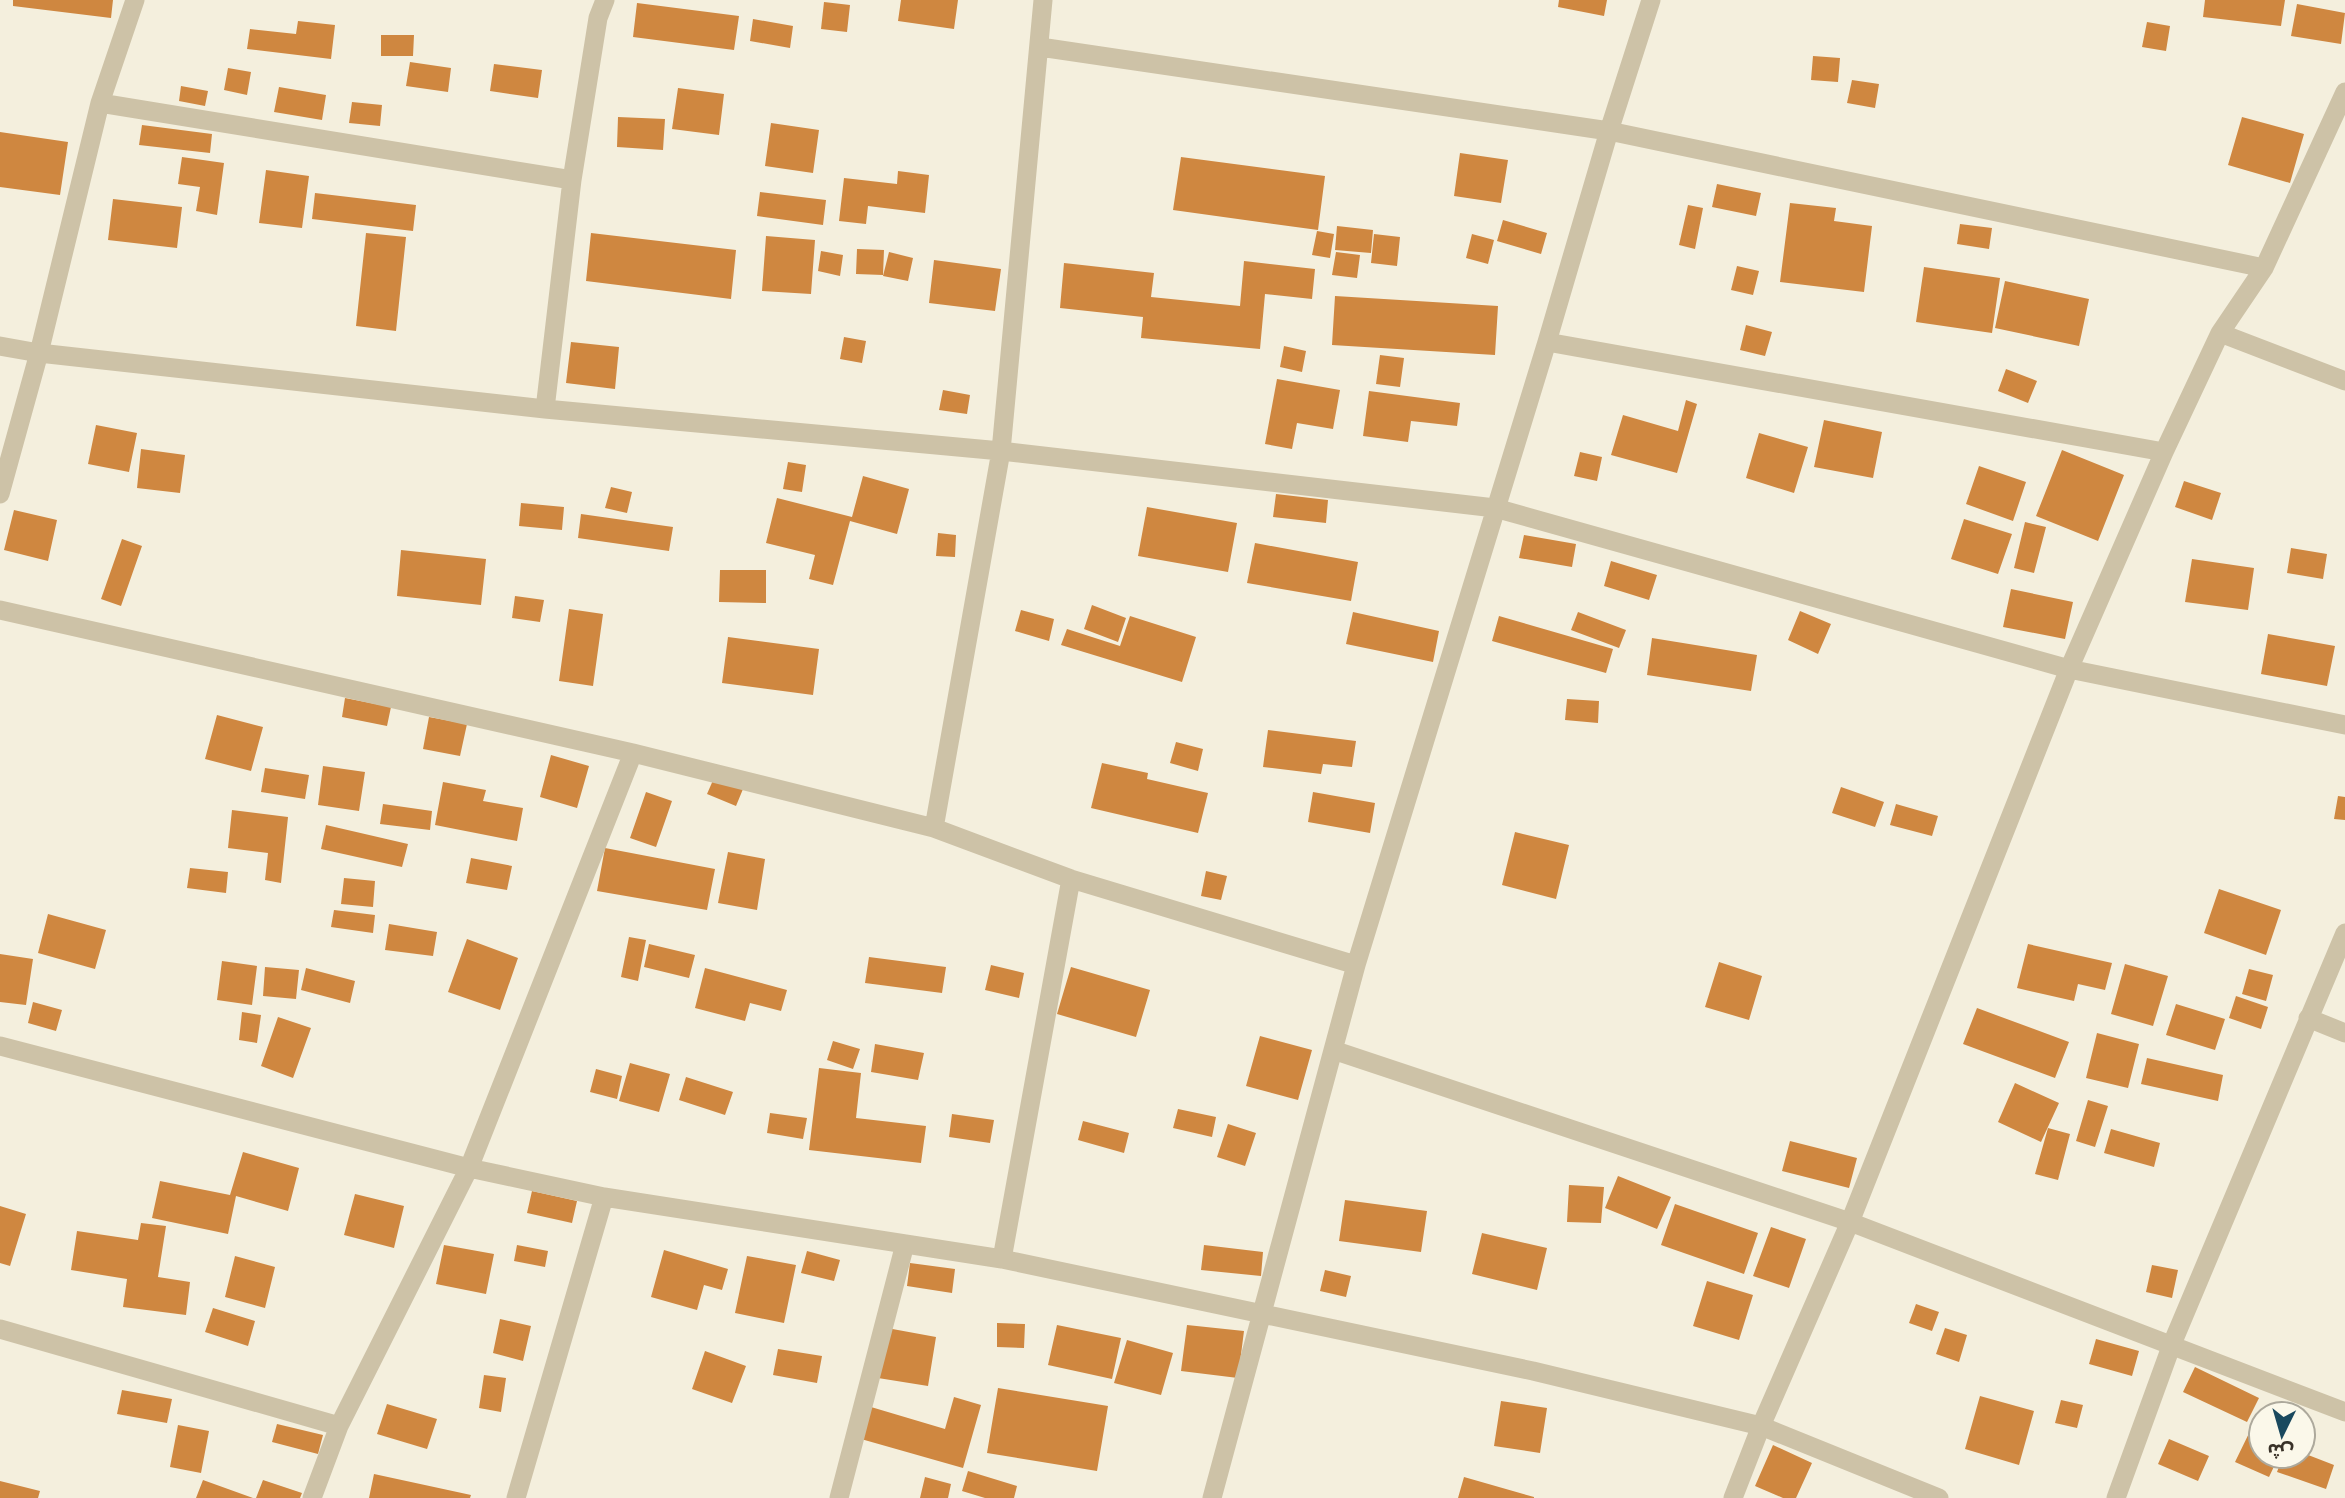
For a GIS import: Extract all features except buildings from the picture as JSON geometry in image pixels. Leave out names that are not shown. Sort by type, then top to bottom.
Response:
[{"type":"street","points":[[0,494],[39,353],[100,103],[135,0]]},
{"type":"street","points":[[545,409],[572,180],[598,18],[605,0]]},
{"type":"street","points":[[934,828],[1001,451],[1043,0]]},
{"type":"street","points":[[1212,1498],[1356,965],[1651,0]]},
{"type":"street","points":[[1040,47],[1609,131],[2264,268]]},
{"type":"street","points":[[1733,1498],[1761,1426],[1850,1222],[2069,669],[2164,452],[2220,333],[2264,268],[2345,92]]},
{"type":"street","points":[[100,103],[572,180]]},
{"type":"street","points":[[2220,333],[2345,381]]},
{"type":"street","points":[[1547,342],[2164,452]]},
{"type":"street","points":[[0,345],[39,353],[545,409],[1001,451],[1495,508],[2069,669],[2345,725]]},
{"type":"street","points":[[0,610],[633,753],[934,828],[1072,878],[1356,965]]},
{"type":"street","points":[[313,1498],[339,1426],[469,1168],[633,753]]},
{"type":"street","points":[[1002,1259],[1072,878]]},
{"type":"street","points":[[2116,1498],[2172,1344],[2345,933]]},
{"type":"street","points":[[2308,1018],[2345,1033]]},
{"type":"street","points":[[0,1046],[469,1168],[604,1197],[1002,1259],[1533,1371],[1761,1426],[1938,1498]]},
{"type":"street","points":[[1333,1050],[1850,1222],[2345,1412]]},
{"type":"street","points":[[516,1498],[604,1197]]},
{"type":"street","points":[[839,1498],[905,1244]]},
{"type":"street","points":[[0,1329],[339,1426]]}]
